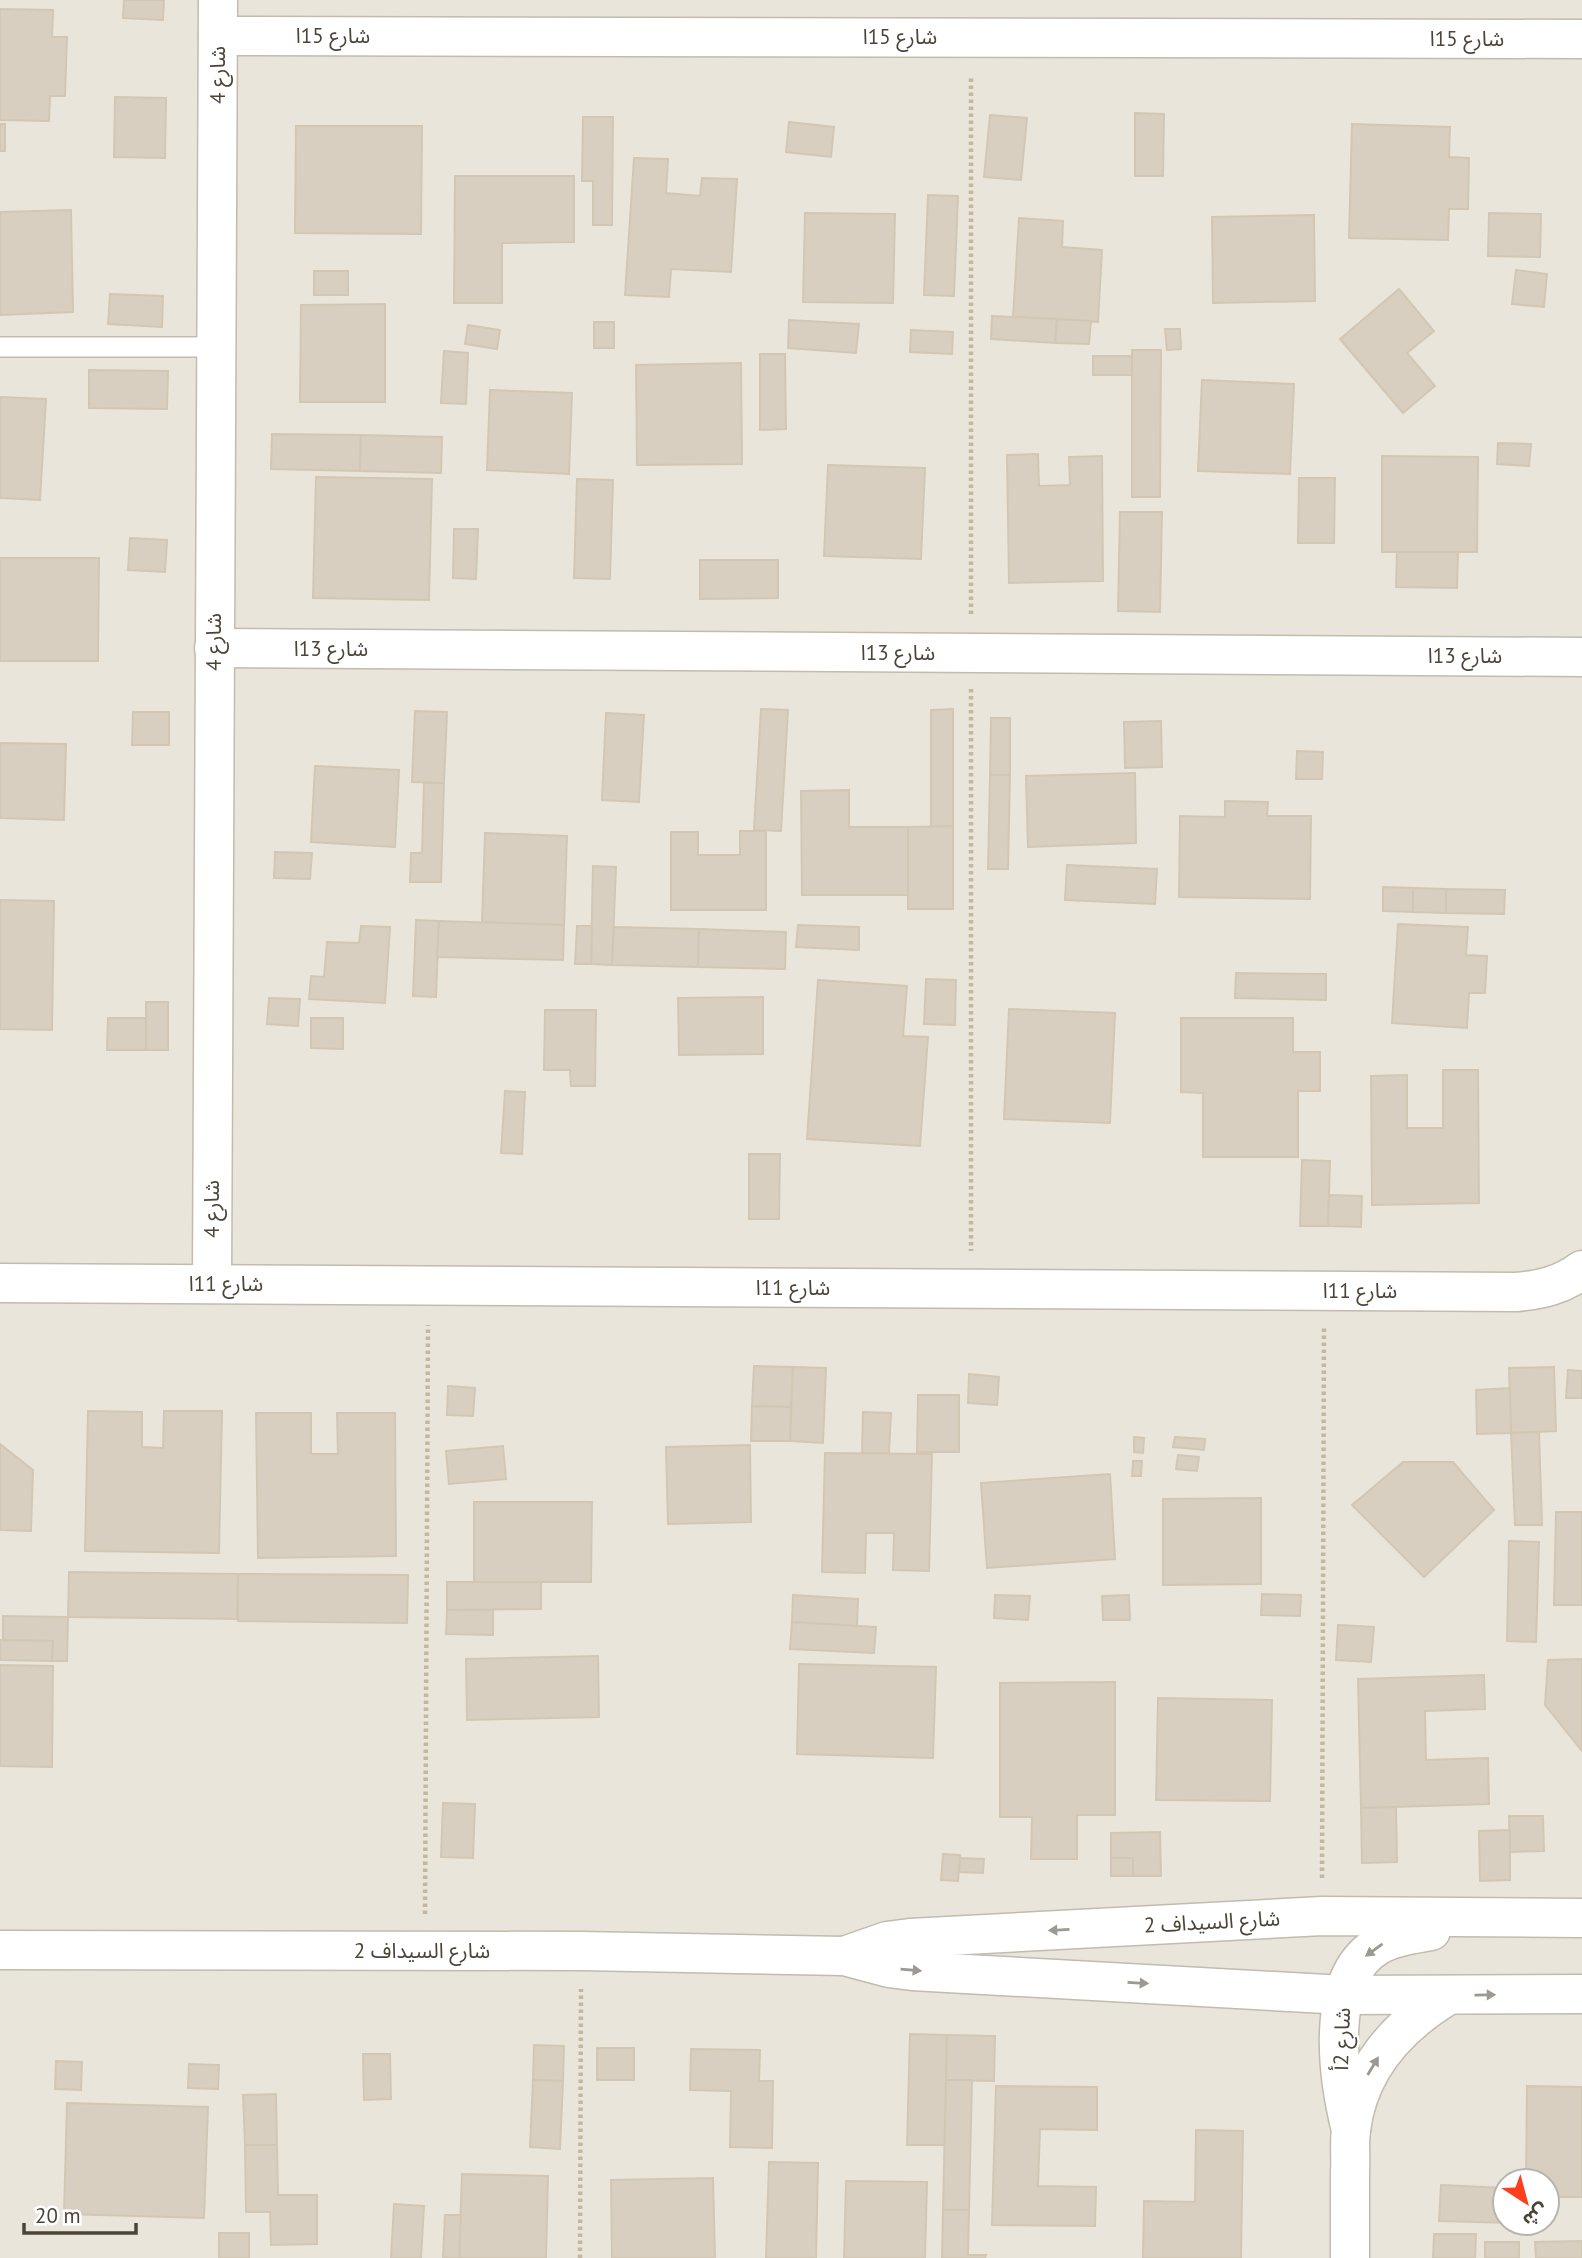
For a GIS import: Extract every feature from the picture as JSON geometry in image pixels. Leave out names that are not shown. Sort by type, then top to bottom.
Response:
[{"type":"street","name":"شارع 15ا","points":[[218,18],[1582,39]]},
{"type":"street","name":"شارع 4","points":[[212,1284],[218,18]]},
{"type":"street","name":"شارع 13ا","points":[[214,648],[1582,657]]},
{"type":"street","name":"شارع 11ا","points":[[0,1283],[1539,1290],[1560,1283],[1582,1270]]},
{"type":"street","name":"شارع السيداف 2","points":[[844,1956],[887,1941],[910,1938],[1322,1916],[1582,1918]]},
{"type":"street","name":"شارع 2أ","points":[[1351,2130],[1340,2077],[1340,2023],[1344,1995],[1358,1963],[1378,1945],[1390,1940],[1486,1919]]},
{"type":"street","name":"شارع السيداف 2","points":[[0,1950],[581,1951],[844,1956],[912,1971],[1344,1995],[1582,1994]]},
{"type":"street","name":"شارع 2أ","points":[[1350,2258],[1351,2130],[1357,2102],[1367,2076],[1382,2052],[1415,2017],[1447,1996]]},
{"type":"lane","points":[[0,347],[217,347]]},
{"type":"path","points":[[424,1951],[428,1285]]},
{"type":"path","points":[[1322,1916],[1324,1291]]},
{"type":"path","points":[[580,2258],[581,1951]]},
{"type":"shaded area","points":[[0,0],[1582,0],[1582,2258],[0,2258]]},
{"type":"building","points":[[124,0],[164,0],[163,20],[123,18]]},
{"type":"building","points":[[0,9],[53,10],[52,37],[67,37],[65,96],[50,96],[49,121],[0,120]]},
{"type":"building","points":[[115,97],[166,98],[165,158],[114,157]]},
{"type":"building","points":[[1135,113],[1164,114],[1163,176],[1135,176]]},
{"type":"building","points":[[990,115],[1027,118],[1021,180],[984,177]]},
{"type":"building","points":[[583,117],[613,117],[612,225],[593,225],[593,181],[582,181]]},
{"type":"building","points":[[789,122],[834,127],[831,157],[786,152]]},
{"type":"building","points":[[0,124],[5,124],[5,151],[0,151]]},
{"type":"building","points":[[1352,124],[1450,127],[1449,157],[1469,158],[1468,209],[1449,209],[1448,240],[1349,238]]},
{"type":"building","points":[[296,126],[422,126],[421,234],[295,233]]},
{"type":"building","points":[[634,158],[668,159],[666,193],[700,196],[702,178],[737,179],[731,272],[671,269],[669,297],[625,295]]},
{"type":"building","points":[[455,176],[574,176],[574,242],[502,243],[502,303],[454,303]]},
{"type":"building","points":[[928,195],[958,196],[954,296],[924,295]]},
{"type":"building","points":[[71,210],[73,312],[0,315],[0,212]]},
{"type":"building","points":[[805,213],[895,214],[893,303],[803,302]]},
{"type":"building","points":[[1489,213],[1541,214],[1540,257],[1488,256]]},
{"type":"building","points":[[1314,215],[1315,301],[1213,303],[1212,217]]},
{"type":"building","points":[[1019,218],[1063,221],[1062,247],[1102,250],[1098,322],[1013,317]]},
{"type":"building","points":[[1516,270],[1547,274],[1544,307],[1512,304]]},
{"type":"building","points":[[314,271],[348,271],[348,295],[314,295]]},
{"type":"building","points":[[1399,289],[1434,331],[1407,353],[1435,386],[1403,413],[1340,339]]},
{"type":"building","points":[[110,294],[163,296],[162,327],[108,324]]},
{"type":"building","points":[[385,304],[385,402],[300,402],[301,305]]},
{"type":"building","points":[[992,316],[1057,319],[1055,343],[991,339]]},
{"type":"building","points":[[1057,319],[1091,321],[1089,344],[1055,343]]},
{"type":"building","points":[[789,320],[859,324],[856,353],[788,348]]},
{"type":"building","points":[[594,322],[614,322],[614,348],[594,348]]},
{"type":"building","points":[[468,325],[500,330],[497,349],[465,344]]},
{"type":"building","points":[[1165,329],[1180,329],[1181,349],[1167,350]]},
{"type":"building","points":[[911,330],[953,332],[952,354],[910,352]]},
{"type":"building","points":[[1132,350],[1161,350],[1160,497],[1132,497]]},
{"type":"building","points":[[444,351],[468,353],[466,404],[441,403]]},
{"type":"building","points":[[760,354],[785,354],[786,429],[760,430]]},
{"type":"building","points":[[1093,356],[1132,356],[1132,375],[1093,375]]},
{"type":"building","points":[[741,363],[742,464],[637,465],[636,365]]},
{"type":"building","points":[[89,370],[168,371],[167,409],[89,408]]},
{"type":"building","points":[[1202,380],[1294,384],[1290,474],[1198,471]]},
{"type":"building","points":[[490,390],[572,393],[569,474],[487,470]]},
{"type":"building","points":[[0,397],[46,399],[40,500],[0,498]]},
{"type":"building","points":[[272,434],[361,435],[360,471],[271,469]]},
{"type":"building","points":[[361,435],[442,437],[441,473],[360,471]]},
{"type":"building","points":[[1498,443],[1531,444],[1529,466],[1497,464]]},
{"type":"building","points":[[1038,454],[1039,486],[1070,485],[1069,457],[1102,456],[1103,581],[1009,583],[1007,455]]},
{"type":"building","points":[[1382,456],[1478,457],[1477,552],[1382,552]]},
{"type":"building","points":[[828,465],[925,468],[921,559],[824,556]]},
{"type":"building","points":[[316,477],[432,479],[429,600],[313,598]]},
{"type":"building","points":[[1299,478],[1335,478],[1334,543],[1298,543]]},
{"type":"building","points":[[577,479],[613,480],[610,579],[574,578]]},
{"type":"building","points":[[1120,512],[1162,512],[1160,612],[1118,611]]},
{"type":"building","points":[[454,529],[478,529],[476,579],[453,578]]},
{"type":"building","points":[[130,538],[167,540],[165,572],[128,570]]},
{"type":"building","points":[[1397,552],[1458,552],[1457,588],[1396,587]]},
{"type":"building","points":[[0,558],[99,558],[98,661],[0,661]]},
{"type":"building","points":[[700,560],[778,560],[778,598],[700,599]]},
{"type":"building","points":[[761,709],[788,710],[781,831],[754,830]]},
{"type":"building","points":[[953,709],[953,826],[931,827],[931,710]]},
{"type":"building","points":[[415,711],[447,712],[444,783],[412,782]]},
{"type":"building","points":[[133,712],[169,712],[169,745],[132,745]]},
{"type":"building","points":[[606,713],[644,715],[639,802],[602,800]]},
{"type":"building","points":[[991,718],[1010,718],[1010,775],[990,775]]},
{"type":"building","points":[[1161,721],[1162,767],[1125,768],[1124,722]]},
{"type":"building","points":[[0,743],[66,744],[64,820],[0,818]]},
{"type":"building","points":[[1297,751],[1323,752],[1322,779],[1296,779]]},
{"type":"building","points":[[315,766],[399,770],[395,847],[311,842]]},
{"type":"building","points":[[1135,773],[1136,843],[1028,847],[1026,776]]},
{"type":"building","points":[[990,775],[1010,775],[1008,869],[988,869]]},
{"type":"building","points":[[424,783],[444,783],[441,882],[410,882],[411,853],[422,853]]},
{"type":"building","points":[[849,790],[849,827],[908,827],[908,895],[802,895],[801,791]]},
{"type":"building","points":[[1225,801],[1268,802],[1267,816],[1311,816],[1310,899],[1179,897],[1180,816],[1225,817]]},
{"type":"building","points":[[953,826],[953,909],[908,909],[908,827]]},
{"type":"building","points":[[740,831],[766,831],[766,910],[671,910],[671,832],[698,832],[698,855],[740,855]]},
{"type":"building","points":[[485,833],[567,836],[564,925],[482,922]]},
{"type":"building","points":[[275,852],[312,853],[310,879],[274,878]]},
{"type":"building","points":[[1067,865],[1157,869],[1155,904],[1065,900]]},
{"type":"building","points":[[593,866],[616,867],[612,965],[591,964]]},
{"type":"building","points":[[1383,887],[1413,888],[1413,912],[1383,911]]},
{"type":"building","points":[[1413,888],[1446,889],[1446,913],[1413,912]]},
{"type":"building","points":[[1446,889],[1505,890],[1504,914],[1446,913]]},
{"type":"building","points":[[0,900],[54,901],[52,1030],[0,1029]]},
{"type":"building","points":[[416,920],[439,921],[436,997],[413,996]]},
{"type":"building","points":[[439,921],[564,925],[563,960],[437,957]]},
{"type":"building","points":[[1398,924],[1468,927],[1466,955],[1487,956],[1485,993],[1469,993],[1467,1028],[1392,1023]]},
{"type":"building","points":[[798,925],[859,927],[859,950],[796,947]]},
{"type":"building","points":[[361,926],[390,927],[385,1003],[309,999],[311,976],[324,977],[327,942],[359,943]]},
{"type":"building","points":[[577,926],[592,926],[591,964],[575,964]]},
{"type":"building","points":[[614,927],[699,929],[698,967],[612,965]]},
{"type":"building","points":[[699,929],[786,932],[785,969],[698,967]]},
{"type":"building","points":[[1236,973],[1326,974],[1326,1000],[1235,998]]},
{"type":"building","points":[[926,979],[956,980],[955,1025],[924,1024]]},
{"type":"building","points":[[818,980],[907,986],[903,1036],[928,1037],[920,1146],[807,1139]]},
{"type":"building","points":[[763,997],[763,1054],[679,1055],[678,998]]},
{"type":"building","points":[[269,998],[300,999],[298,1026],[267,1024]]},
{"type":"building","points":[[146,1002],[168,1002],[168,1050],[146,1050]]},
{"type":"building","points":[[1009,1009],[1115,1013],[1110,1123],[1004,1119]]},
{"type":"building","points":[[545,1010],[596,1010],[595,1086],[571,1086],[570,1070],[544,1070]]},
{"type":"building","points":[[108,1018],[146,1018],[146,1050],[107,1050]]},
{"type":"building","points":[[311,1018],[343,1018],[343,1049],[311,1048]]},
{"type":"building","points":[[1181,1018],[1293,1018],[1293,1052],[1320,1052],[1320,1091],[1298,1091],[1298,1157],[1203,1157],[1203,1093],[1181,1092]]},
{"type":"building","points":[[1443,1070],[1478,1070],[1479,1203],[1372,1205],[1371,1076],[1407,1075],[1407,1128],[1443,1128]]},
{"type":"building","points":[[505,1091],[525,1092],[522,1154],[501,1153]]},
{"type":"building","points":[[749,1154],[780,1154],[779,1219],[749,1219]]},
{"type":"building","points":[[1302,1160],[1330,1161],[1328,1226],[1300,1226]]},
{"type":"building","points":[[1329,1195],[1362,1196],[1361,1227],[1328,1226]]},
{"type":"building","points":[[754,1366],[793,1367],[791,1407],[752,1406]]},
{"type":"building","points":[[793,1367],[826,1368],[823,1443],[790,1441]]},
{"type":"building","points":[[1554,1367],[1556,1431],[1511,1433],[1509,1368]]},
{"type":"building","points":[[1568,1370],[1582,1371],[1582,1398],[1566,1398]]},
{"type":"building","points":[[969,1374],[999,1377],[997,1405],[968,1403]]},
{"type":"building","points":[[448,1386],[475,1388],[473,1416],[447,1415]]},
{"type":"building","points":[[1510,1388],[1511,1433],[1477,1434],[1476,1390]]},
{"type":"building","points":[[918,1395],[959,1395],[959,1452],[917,1452]]},
{"type":"building","points":[[752,1406],[791,1407],[790,1441],[751,1441]]},
{"type":"building","points":[[88,1411],[142,1412],[142,1447],[163,1448],[164,1411],[222,1411],[219,1553],[85,1551]]},
{"type":"building","points":[[863,1412],[891,1413],[889,1453],[862,1453]]},
{"type":"building","points":[[256,1413],[311,1413],[311,1454],[338,1454],[337,1413],[395,1413],[396,1556],[258,1558]]},
{"type":"building","points":[[1539,1432],[1542,1525],[1515,1525],[1511,1433]]},
{"type":"building","points":[[1134,1437],[1144,1438],[1143,1453],[1134,1452]]},
{"type":"building","points":[[1175,1437],[1205,1439],[1204,1450],[1173,1447]]},
{"type":"building","points":[[0,1444],[33,1470],[31,1531],[0,1530]]},
{"type":"building","points":[[750,1445],[751,1522],[668,1524],[666,1447]]},
{"type":"building","points":[[503,1446],[506,1479],[449,1484],[446,1451]]},
{"type":"building","points":[[825,1453],[932,1454],[929,1571],[893,1570],[894,1533],[866,1533],[865,1573],[822,1572]]},
{"type":"building","points":[[1178,1455],[1199,1457],[1197,1471],[1176,1469]]},
{"type":"building","points":[[1133,1461],[1142,1461],[1141,1476],[1132,1476]]},
{"type":"building","points":[[1403,1462],[1453,1462],[1494,1510],[1424,1577],[1352,1505]]},
{"type":"building","points":[[1110,1474],[1115,1559],[987,1568],[981,1483]]},
{"type":"building","points":[[1261,1498],[1261,1584],[1163,1585],[1163,1499]]},
{"type":"building","points":[[474,1502],[592,1502],[591,1582],[474,1582]]},
{"type":"building","points":[[1556,1512],[1582,1512],[1582,1605],[1554,1605]]},
{"type":"building","points":[[1509,1541],[1539,1542],[1536,1642],[1507,1641]]},
{"type":"building","points":[[69,1572],[238,1574],[237,1619],[68,1617]]},
{"type":"building","points":[[238,1574],[408,1575],[407,1623],[238,1621]]},
{"type":"building","points":[[447,1582],[541,1582],[541,1609],[447,1610]]},
{"type":"building","points":[[1262,1594],[1301,1595],[1300,1616],[1261,1615]]},
{"type":"building","points":[[793,1595],[858,1599],[857,1626],[792,1622]]},
{"type":"building","points":[[995,1595],[1030,1596],[1028,1620],[994,1618]]},
{"type":"building","points":[[1129,1595],[1130,1620],[1103,1620],[1102,1596]]},
{"type":"building","points":[[447,1610],[493,1610],[493,1635],[446,1634]]},
{"type":"building","points":[[3,1616],[68,1617],[67,1661],[52,1661],[53,1641],[3,1640]]},
{"type":"building","points":[[792,1622],[876,1627],[874,1653],[790,1649]]},
{"type":"building","points":[[1338,1625],[1374,1627],[1371,1662],[1336,1660]]},
{"type":"building","points":[[0,1640],[53,1641],[52,1661],[0,1660]]},
{"type":"building","points":[[598,1656],[599,1717],[467,1720],[466,1659]]},
{"type":"building","points":[[1582,1659],[1582,1751],[1545,1705],[1548,1660]]},
{"type":"building","points":[[799,1664],[936,1667],[933,1758],[797,1754]]},
{"type":"building","points":[[0,1665],[53,1666],[52,1767],[0,1766]]},
{"type":"building","points":[[1484,1675],[1485,1709],[1425,1711],[1426,1760],[1488,1758],[1489,1804],[1361,1808],[1358,1679]]},
{"type":"building","points":[[1115,1682],[1115,1815],[1077,1815],[1077,1859],[1031,1859],[1032,1817],[1000,1817],[1000,1683]]},
{"type":"building","points":[[1158,1698],[1272,1700],[1270,1801],[1156,1800]]},
{"type":"building","points":[[443,1803],[475,1804],[473,1858],[441,1857]]},
{"type":"building","points":[[1396,1807],[1397,1862],[1362,1863],[1361,1808]]},
{"type":"building","points":[[1509,1816],[1543,1816],[1544,1851],[1510,1852]]},
{"type":"building","points":[[1510,1830],[1510,1880],[1480,1881],[1479,1831]]},
{"type":"building","points":[[1160,1832],[1161,1876],[1133,1876],[1133,1858],[1111,1858],[1111,1833]]},
{"type":"building","points":[[943,1854],[960,1855],[958,1881],[941,1880]]},
{"type":"building","points":[[960,1858],[984,1859],[983,1873],[959,1872]]},
{"type":"building","points":[[1111,1858],[1133,1858],[1133,1876],[1111,1876]]},
{"type":"building","points":[[910,2034],[947,2035],[945,2145],[907,2145]]},
{"type":"building","points":[[947,2035],[995,2036],[994,2081],[946,2080]]},
{"type":"building","points":[[534,2045],[564,2046],[563,2081],[533,2080]]},
{"type":"building","points":[[597,2048],[634,2048],[634,2080],[597,2080]]},
{"type":"building","points":[[691,2049],[760,2050],[759,2081],[773,2081],[772,2148],[730,2147],[731,2091],[690,2090]]},
{"type":"building","points":[[363,2054],[390,2054],[391,2099],[364,2100]]},
{"type":"building","points":[[56,2061],[82,2062],[81,2090],[55,2089]]},
{"type":"building","points":[[189,2064],[219,2065],[218,2089],[188,2088]]},
{"type":"building","points":[[533,2080],[563,2081],[560,2149],[530,2147]]},
{"type":"building","points":[[946,2080],[972,2080],[969,2210],[943,2210]]},
{"type":"building","points":[[996,2086],[1097,2087],[1097,2130],[1040,2129],[1038,2186],[1096,2187],[1095,2226],[992,2225]]},
{"type":"building","points":[[1527,2086],[1582,2087],[1582,2197],[1561,2197],[1561,2167],[1526,2167]]},
{"type":"building","points":[[276,2094],[277,2145],[245,2145],[243,2095]]},
{"type":"building","points":[[67,2103],[208,2107],[204,2218],[64,2214]]},
{"type":"building","points":[[1196,2130],[1243,2131],[1241,2258],[1143,2258],[1144,2201],[1195,2202]]},
{"type":"building","points":[[245,2145],[277,2145],[278,2195],[317,2195],[317,2244],[271,2245],[270,2212],[246,2212]]},
{"type":"building","points":[[769,2162],[818,2163],[816,2258],[766,2258]]},
{"type":"building","points":[[462,2174],[548,2176],[546,2258],[459,2258]]},
{"type":"building","points":[[713,2178],[715,2258],[612,2258],[611,2180]]},
{"type":"building","points":[[846,2181],[927,2182],[925,2258],[844,2258]]},
{"type":"building","points":[[1441,2185],[1491,2187],[1491,2223],[1439,2221]]},
{"type":"building","points":[[394,2204],[424,2206],[421,2258],[391,2258]]},
{"type":"building","points":[[943,2210],[969,2210],[968,2255],[986,2255],[985,2258],[942,2258]]},
{"type":"building","points":[[445,2215],[461,2215],[459,2258],[443,2258]]},
{"type":"building","points":[[219,2233],[249,2233],[249,2258],[219,2258]]},
{"type":"building","points":[[1434,2234],[1476,2234],[1475,2258],[1433,2258]]},
{"type":"building","points":[[1582,2241],[1582,2258],[1536,2258],[1535,2242]]},
{"type":"building","points":[[1485,2242],[1519,2242],[1519,2258],[1485,2258]]}]
